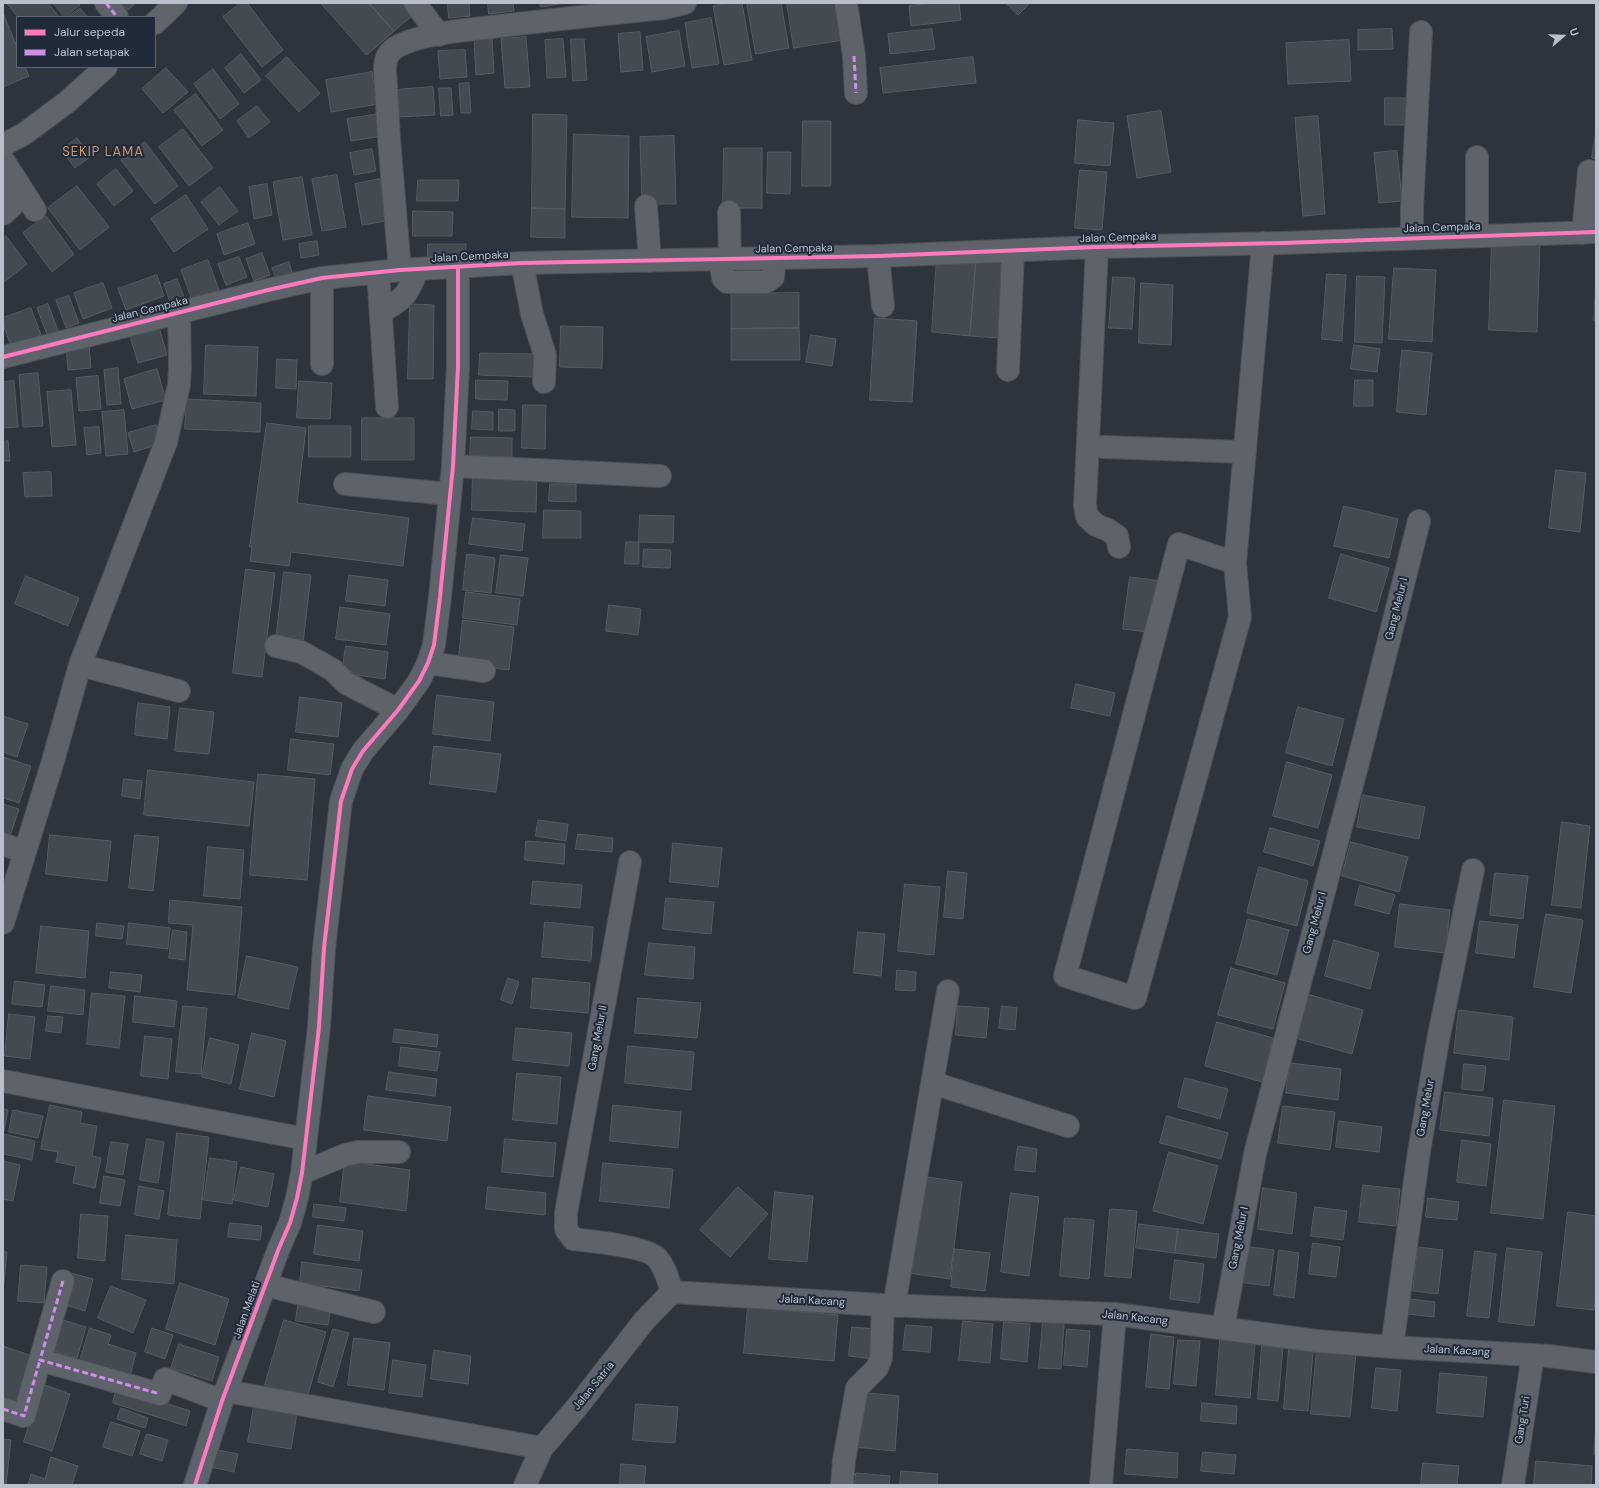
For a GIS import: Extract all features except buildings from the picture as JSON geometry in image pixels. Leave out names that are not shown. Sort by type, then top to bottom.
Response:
[{"type":"main road","points":[[156,23],[176,3]]},
{"type":"main road","points":[[3,145],[24,134],[67,102],[105,68]]},
{"type":"street","points":[[106,3],[116,16]]},
{"type":"street","points":[[415,3],[439,35]]},
{"type":"street","points":[[381,312],[397,304],[408,293],[409,269],[389,139],[386,61],[389,54],[402,44],[421,37],[456,31],[664,8],[685,3]]},
{"type":"street","points":[[846,3],[854,56],[856,93]]},
{"type":"street","points":[[1412,225],[1421,32]]},
{"type":"street","points":[[1477,156],[1477,224]]},
{"type":"street","points":[[1587,224],[1589,171]]},
{"type":"street","points":[[8,186],[35,210]]},
{"type":"street","points":[[646,206],[649,246]]},
{"type":"street","name":"Jalan Cempaka","points":[[3,357],[179,312],[322,278],[409,269],[522,263],[649,246],[728,241],[775,258],[878,256],[1096,247],[1263,243],[1412,225],[1587,224]]},
{"type":"street","points":[[1235,563],[1179,544],[1065,976],[1135,998],[1240,617],[1235,563],[1263,243]]},
{"type":"street","points":[[1096,247],[1085,505],[1088,517],[1096,525],[1117,536],[1119,547]]},
{"type":"street","points":[[1008,370],[1013,251]]},
{"type":"street","points":[[878,256],[883,306]]},
{"type":"street","points":[[522,263],[532,314],[545,355],[544,382]]},
{"type":"street","name":"Jalan Melati","points":[[195,1485],[224,1396],[290,1223],[297,1198],[302,1172],[319,1027],[324,948],[341,801],[352,769],[363,751],[398,710],[419,681],[428,663],[434,645],[453,466],[458,366],[458,267]]},
{"type":"street","points":[[378,272],[387,407]]},
{"type":"street","points":[[322,278],[322,364]]},
{"type":"street","points":[[3,923],[53,761],[80,665],[166,442],[179,379],[179,312]]},
{"type":"street","points":[[1104,447],[1245,452]]},
{"type":"street","points":[[453,466],[660,476]]},
{"type":"street","points":[[346,484],[449,494]]},
{"type":"street","name":"Gang Melur I","points":[[1223,1328],[1255,1154],[1362,747],[1419,521]]},
{"type":"street","points":[[276,646],[301,652],[332,670],[346,683],[398,710]]},
{"type":"street","points":[[428,663],[484,671]]},
{"type":"street","points":[[80,665],[179,691]]},
{"type":"street","points":[[3,844],[24,852]]},
{"type":"street","name":"Gang Melur II","points":[[630,862],[566,1213],[566,1229],[573,1239],[645,1251],[656,1257],[664,1268],[672,1292]]},
{"type":"street","name":"Gang Melur","points":[[1392,1347],[1420,1145],[1438,1040],[1473,870]]},
{"type":"street","points":[[842,1485],[844,1460],[857,1388],[877,1368],[881,1358],[889,1305],[933,1083],[948,991]]},
{"type":"street","points":[[3,1081],[306,1139]]},
{"type":"street","points":[[933,1083],[1068,1126]]},
{"type":"street","points":[[302,1172],[345,1155],[358,1152],[399,1152]]},
{"type":"street","points":[[3,1409],[24,1416],[63,1281]]},
{"type":"street","points":[[266,1285],[374,1312]]},
{"type":"street","name":"Jalan Kacang","points":[[672,1292],[889,1305],[1115,1314],[1317,1341],[1533,1355],[1596,1362]]},
{"type":"street","name":"Jalan Satria","points":[[525,1485],[542,1448],[644,1321],[672,1292]]},
{"type":"street","points":[[1101,1485],[1115,1314]]},
{"type":"street","name":"Gang Turi","points":[[1513,1485],[1533,1355]]},
{"type":"street","points":[[40,1360],[160,1394],[165,1379],[224,1396],[542,1448]]},
{"type":"marked path","points":[[106,3],[116,16]]},
{"type":"marked path","points":[[854,56],[856,93]]},
{"type":"marked path","points":[[63,1281],[40,1360],[160,1394]]},
{"type":"marked path","points":[[3,1409],[24,1416],[40,1360]]},
{"type":"cycle path","points":[[3,357],[268,290],[322,278],[400,270],[522,263],[878,256],[1097,247],[1283,243],[1596,232]]},
{"type":"cycle path","points":[[195,1485],[222,1401],[279,1248],[290,1223],[297,1198],[302,1173],[319,1027],[324,948],[341,801],[352,769],[363,751],[398,710],[419,681],[428,663],[434,645],[453,466],[458,366],[458,267]]},
{"type":"district","name":"SEKIP LAMA","points":[[103,153]]}]
